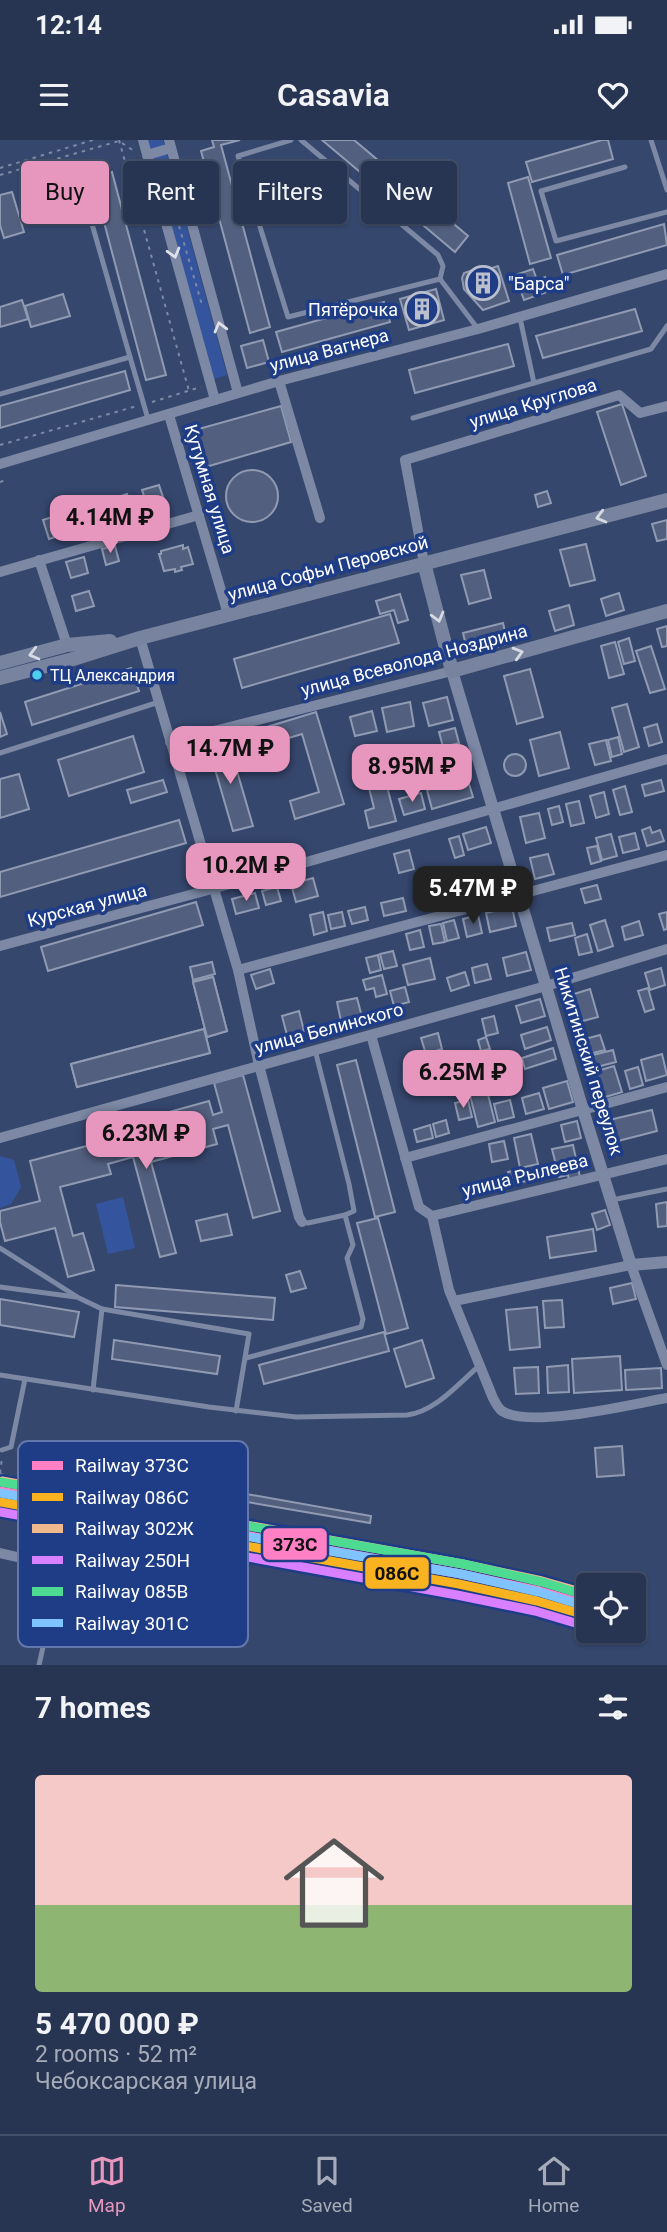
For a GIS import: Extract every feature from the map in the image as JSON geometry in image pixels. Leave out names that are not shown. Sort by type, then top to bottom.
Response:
[{"type":"main road","name":"улица Софьи Перовской","points":[[0,678],[228,614],[667,500]]},
{"type":"main road","name":"Никитинский переулок","points":[[424,563],[452,671]]},
{"type":"main road","name":"улица Всеволода Ноздрина","points":[[452,671],[667,611]]},
{"type":"main road","points":[[0,663],[68,645],[139,638]]},
{"type":"street","points":[[143,140],[215,400]]},
{"type":"street","points":[[148,158],[174,145],[238,393]]},
{"type":"street","name":"улица Вагнера","points":[[0,464],[279,381],[478,329],[667,274]]},
{"type":"street","points":[[279,381],[320,519]]},
{"type":"street","name":"улица Круглова","points":[[424,563],[405,460],[619,396],[640,413],[667,406]]},
{"type":"street","name":"Кутумная улица","points":[[169,415],[228,614]]},
{"type":"street","points":[[0,572],[200,515]]},
{"type":"street","points":[[39,560],[68,645]]},
{"type":"street","points":[[139,638],[238,970],[259,1065],[302,1222]]},
{"type":"street","name":"улица Всеволода Ноздрина","points":[[170,742],[452,671]]},
{"type":"street","name":"Никитинский переулок","points":[[452,671],[631,1265],[667,1365]]},
{"type":"street","name":"Курская улица","points":[[0,946],[667,760]]},
{"type":"street","points":[[238,970],[667,855]]},
{"type":"street","name":"улица Белинского","points":[[0,1138],[545,986],[667,949]]},
{"type":"street","points":[[371,1035],[419,1207],[432,1216],[454,1301],[479,1366],[500,1410],[515,1416],[548,1417],[667,1398]]},
{"type":"street","points":[[405,1158],[667,1087]]},
{"type":"street","name":"улица Рылеева","points":[[432,1216],[603,1173],[667,1160]]},
{"type":"street","points":[[454,1301],[631,1265],[667,1262]]},
{"type":"street","points":[[0,1553],[18,1557]]},
{"type":"lane","points":[[291,140],[237,156],[288,317],[440,279]]},
{"type":"lane","points":[[301,140],[438,255],[443,266],[440,279]]},
{"type":"lane","points":[[652,140],[667,190]]},
{"type":"lane","points":[[625,167],[541,191],[556,241],[667,212]]},
{"type":"lane","points":[[92,224],[148,420]]},
{"type":"lane","points":[[440,279],[478,329]]},
{"type":"lane","points":[[519,316],[534,383]]},
{"type":"lane","points":[[412,418],[652,349],[667,326]]},
{"type":"lane","points":[[0,394],[130,357]]},
{"type":"lane","points":[[0,753],[159,702]]},
{"type":"lane","points":[[302,1222],[308,1223],[354,1211],[315,1050]]},
{"type":"lane","points":[[611,1200],[667,1189]]},
{"type":"lane","points":[[246,1358],[361,1327],[363,1319],[346,1258],[353,1245],[345,1215]]},
{"type":"lane","points":[[0,1248],[79,1298],[102,1309],[249,1334],[236,1410]]},
{"type":"lane","points":[[0,1287],[79,1298]]},
{"type":"lane","points":[[93,1390],[102,1309]]},
{"type":"lane","points":[[0,1375],[296,1417],[417,1414],[428,1409],[479,1366]]},
{"type":"lane","points":[[2,1450],[11,1447],[25,1379]]},
{"type":"lane","points":[[39,1665],[43,1647]]},
{"type":"path","points":[[0,168],[93,140]]},
{"type":"path","points":[[119,140],[189,391]]},
{"type":"path","points":[[0,175],[119,140],[148,158]]},
{"type":"path","points":[[178,224],[204,315]]},
{"type":"path","points":[[0,445],[211,384]]},
{"type":"path","points":[[0,482],[8,479]]},
{"type":"path","points":[[2,1450],[0,1474],[18,1478]]},
{"type":"shaded area","points":[[148,140],[163,140],[169,161],[154,161]]},
{"type":"shaded area","points":[[171,224],[186,224],[227,375],[214,379]]},
{"type":"shaded area","points":[[0,1156],[14,1160],[21,1187],[11,1204],[0,1208]]},
{"type":"shaded area","points":[[123,1197],[135,1248],[108,1254],[96,1204]]},
{"type":"building","points":[[212,140],[240,140],[221,145],[233,190],[233,224],[242,224],[270,327],[250,333],[219,218],[219,161],[204,161],[201,151],[214,147]]},
{"type":"building","points":[[322,140],[354,140],[379,161],[361,161],[361,173]]},
{"type":"building","points":[[608,140],[613,159],[532,182],[526,162]]},
{"type":"building","points":[[112,172],[123,213],[123,224],[126,224],[166,375],[146,380],[105,224],[109,224],[109,173]]},
{"type":"building","points":[[528,177],[551,258],[530,264],[508,183]]},
{"type":"building","points":[[12,192],[24,232],[4,238],[0,225],[0,195]]},
{"type":"building","points":[[422,224],[454,224],[468,236],[455,252]]},
{"type":"building","points":[[664,224],[667,245],[563,275],[557,255]]},
{"type":"building","name":"\"Барса\"","points":[[498,266],[509,301],[483,310],[464,289],[462,278],[464,273],[482,267],[483,271]]},
{"type":"building","points":[[533,269],[537,280],[545,277],[550,291],[524,300],[515,275]]},
{"type":"building","name":"Пятёрочка","points":[[436,289],[444,320],[409,330],[400,299]]},
{"type":"building","points":[[63,294],[70,316],[31,327],[25,306]]},
{"type":"building","points":[[22,300],[28,319],[0,327],[0,307]]},
{"type":"building","points":[[384,302],[390,322],[282,352],[276,332]]},
{"type":"building","points":[[635,309],[642,331],[543,358],[536,336]]},
{"type":"building","points":[[263,340],[269,362],[247,368],[241,346]]},
{"type":"building","points":[[508,344],[514,366],[415,393],[409,370]]},
{"type":"building","points":[[125,371],[130,390],[0,428],[0,406]]},
{"type":"building","points":[[622,404],[646,476],[621,485],[597,412]]},
{"type":"building","points":[[281,406],[291,442],[199,469],[188,432]]},
{"type":"building","points":[[252,470],[262,472],[270,478],[276,486],[276,506],[270,514],[262,520],[252,522],[242,520],[234,514],[228,506],[226,496],[228,486],[234,478],[242,472]]},
{"type":"building","points":[[159,485],[165,503],[148,508],[142,490]]},
{"type":"building","points":[[547,491],[551,503],[538,507],[535,495]]},
{"type":"building","points":[[127,494],[133,511],[117,517],[112,499]]},
{"type":"building","points":[[96,507],[101,522],[85,528],[80,513]]},
{"type":"building","points":[[62,514],[68,533],[49,539],[43,520]]},
{"type":"building","points":[[667,520],[667,539],[657,541],[652,524]]},
{"type":"building","points":[[586,544],[595,580],[570,586],[560,550]]},
{"type":"building","points":[[183,545],[183,549],[188,547],[193,564],[181,567],[182,570],[175,572],[175,569],[164,571],[159,554],[161,551]]},
{"type":"building","points":[[115,546],[119,561],[106,565],[102,549]]},
{"type":"building","points":[[84,557],[88,573],[71,578],[66,562]]},
{"type":"building","points":[[484,570],[491,598],[469,604],[461,575]]},
{"type":"building","points":[[89,591],[94,606],[76,611],[72,596]]},
{"type":"building","points":[[619,593],[624,610],[606,616],[601,599]]},
{"type":"building","points":[[400,594],[408,620],[398,623],[394,610],[380,614],[376,601]]},
{"type":"building","points":[[569,605],[574,625],[555,631],[549,611]]},
{"type":"building","points":[[390,614],[399,643],[242,688],[234,659]]},
{"type":"building","points":[[503,623],[508,644],[468,654],[463,633]]},
{"type":"building","points":[[667,626],[667,646],[662,647],[657,629]]},
{"type":"building","points":[[629,638],[635,661],[624,664],[618,642]]},
{"type":"building","points":[[615,642],[624,674],[609,678],[601,646]]},
{"type":"building","points":[[651,646],[665,689],[650,693],[636,651]]},
{"type":"building","points":[[131,668],[139,691],[32,725],[25,702]]},
{"type":"building","points":[[530,669],[543,717],[517,724],[504,676]]},
{"type":"building","points":[[447,697],[453,720],[429,726],[423,703]]},
{"type":"building","points":[[410,702],[414,726],[387,732],[382,708]]},
{"type":"building","points":[[627,704],[639,747],[624,752],[612,708]]},
{"type":"building","points":[[372,711],[377,731],[355,736],[350,717]]},
{"type":"building","points":[[0,712],[7,734],[0,737]]},
{"type":"building","points":[[316,712],[344,804],[295,819],[290,801],[319,792],[302,734],[272,743],[267,727]]},
{"type":"building","points":[[657,724],[662,742],[649,746],[644,728]]},
{"type":"building","points":[[455,728],[459,743],[443,747],[439,732]]},
{"type":"building","points":[[560,732],[569,768],[539,776],[530,740]]},
{"type":"building","points":[[133,736],[144,772],[69,796],[58,760]]},
{"type":"building","points":[[618,737],[622,754],[612,757],[608,740]]},
{"type":"building","points":[[228,740],[253,826],[233,831],[208,745]]},
{"type":"building","points":[[606,740],[611,761],[595,765],[589,744]]},
{"type":"building","points":[[515,754],[523,757],[526,765],[523,773],[515,776],[507,773],[504,765],[507,757]]},
{"type":"building","points":[[461,758],[473,797],[432,809],[427,790],[447,784],[441,763]]},
{"type":"building","points":[[19,774],[29,809],[0,818],[0,779]]},
{"type":"building","points":[[384,775],[396,821],[369,828],[365,811],[374,808],[367,780]]},
{"type":"building","points":[[163,780],[167,792],[131,803],[127,790]]},
{"type":"building","points":[[661,780],[664,791],[645,796],[642,785]]},
{"type":"building","points":[[625,786],[632,812],[620,815],[613,790]]},
{"type":"building","points":[[604,792],[609,814],[596,818],[590,796]]},
{"type":"building","points":[[421,793],[425,809],[404,815],[399,799]]},
{"type":"building","points":[[579,801],[584,823],[571,826],[566,804]]},
{"type":"building","points":[[559,806],[563,822],[552,825],[548,809]]},
{"type":"building","points":[[539,813],[545,838],[526,843],[520,817]]},
{"type":"building","points":[[179,820],[186,843],[0,897],[0,872]]},
{"type":"building","points":[[486,827],[491,843],[468,850],[463,834]]},
{"type":"building","points":[[650,827],[652,833],[660,830],[664,841],[647,846],[642,830]]},
{"type":"building","points":[[635,833],[639,849],[623,853],[619,837]]},
{"type":"building","points":[[611,834],[617,856],[602,860],[596,838]]},
{"type":"building","points":[[459,836],[464,855],[455,858],[449,839]]},
{"type":"building","points":[[597,846],[601,861],[591,864],[587,848]]},
{"type":"building","points":[[409,850],[414,869],[399,873],[394,854]]},
{"type":"building","points":[[548,854],[554,874],[535,879],[530,858]]},
{"type":"building","points":[[501,869],[505,886],[468,896],[464,878]]},
{"type":"building","points":[[313,878],[318,896],[296,902],[291,884]]},
{"type":"building","points":[[597,885],[601,899],[585,903],[581,889]]},
{"type":"building","points":[[453,886],[456,898],[447,900],[444,889]]},
{"type":"building","points":[[277,887],[281,901],[266,905],[262,891]]},
{"type":"building","points":[[442,888],[445,901],[431,904],[428,891]]},
{"type":"building","points":[[255,893],[259,908],[236,914],[232,899]]},
{"type":"building","points":[[403,898],[406,911],[384,916],[381,903]]},
{"type":"building","points":[[196,902],[203,925],[48,971],[41,947]]},
{"type":"building","points":[[365,907],[368,920],[352,924],[348,911]]},
{"type":"building","points":[[512,907],[516,926],[490,932],[486,913]]},
{"type":"building","points":[[323,912],[327,931],[314,935],[310,915]]},
{"type":"building","points":[[342,912],[345,926],[331,929],[328,915]]},
{"type":"building","points":[[667,912],[667,929],[664,930],[659,914]]},
{"type":"building","points":[[478,915],[482,933],[467,937],[463,919]]},
{"type":"building","points":[[454,920],[459,938],[447,941],[443,923]]},
{"type":"building","points":[[605,920],[613,946],[598,951],[590,925]]},
{"type":"building","points":[[639,921],[643,935],[625,940],[622,927]]},
{"type":"building","points":[[572,923],[575,935],[550,941],[547,928]]},
{"type":"building","points":[[441,924],[445,942],[433,944],[429,926]]},
{"type":"building","points":[[420,930],[424,947],[410,950],[406,934]]},
{"type":"building","points":[[587,934],[592,952],[579,955],[575,938]]},
{"type":"building","points":[[393,951],[397,966],[384,969],[380,954]]},
{"type":"building","points":[[526,952],[531,970],[507,976],[503,958]]},
{"type":"building","points":[[378,955],[381,970],[370,973],[366,958]]},
{"type":"building","points":[[430,958],[435,979],[408,985],[403,965]]},
{"type":"building","points":[[212,962],[215,974],[193,980],[190,967]]},
{"type":"building","points":[[487,964],[491,979],[475,983],[472,968]]},
{"type":"building","points":[[661,968],[665,985],[650,990],[645,973]]},
{"type":"building","points":[[270,969],[274,983],[256,989],[251,975]]},
{"type":"building","points":[[465,972],[469,985],[451,991],[447,978]]},
{"type":"building","points":[[382,975],[387,994],[376,997],[374,988],[366,990],[363,980]]},
{"type":"building","points":[[213,977],[227,1031],[207,1037],[193,982]]},
{"type":"building","points":[[213,977],[227,1031],[207,1037],[193,982]]},
{"type":"building","points":[[405,987],[409,1002],[394,1006],[390,991]]},
{"type":"building","points":[[648,988],[654,1009],[645,1012],[638,991]]},
{"type":"building","points":[[590,989],[598,1017],[579,1022],[571,995]]},
{"type":"building","points":[[357,998],[363,1021],[342,1026],[337,1002]]},
{"type":"building","points":[[540,999],[545,1016],[521,1023],[516,1006]]},
{"type":"building","points":[[299,1011],[304,1031],[287,1035],[282,1016]]},
{"type":"building","points":[[494,1016],[498,1033],[486,1036],[482,1019]]},
{"type":"building","points":[[547,1027],[551,1040],[525,1049],[521,1035]]},
{"type":"building","points":[[204,1029],[210,1053],[77,1087],[71,1064]]},
{"type":"building","points":[[204,1029],[210,1053],[77,1087],[71,1064]]},
{"type":"building","points":[[438,1033],[442,1049],[426,1054],[421,1038]]},
{"type":"building","points":[[600,1035],[605,1050],[589,1054],[585,1039]]},
{"type":"building","points":[[486,1037],[490,1049],[481,1051],[478,1040]]},
{"type":"building","points":[[553,1048],[556,1059],[525,1069],[522,1058]]},
{"type":"building","points":[[613,1050],[616,1062],[593,1068],[589,1056]]},
{"type":"building","points":[[662,1054],[667,1075],[646,1081],[641,1060]]},
{"type":"building","points":[[356,1060],[395,1212],[375,1217],[337,1065]]},
{"type":"building","points":[[614,1066],[622,1092],[602,1098],[594,1072]]},
{"type":"building","points":[[638,1067],[643,1085],[630,1089],[625,1071]]},
{"type":"building","points":[[243,1075],[280,1211],[253,1218],[228,1125],[213,1129],[217,1144],[151,1162],[176,1253],[160,1257],[133,1157],[108,1164],[111,1174],[60,1187],[73,1236],[83,1233],[94,1270],[68,1277],[55,1228],[5,1241],[0,1211],[40,1201],[30,1161],[147,1130],[144,1119],[209,1101],[213,1115],[222,1112],[214,1083]]},
{"type":"building","points":[[484,1079],[495,1122],[478,1127],[467,1084]]},
{"type":"building","points":[[567,1081],[573,1102],[549,1109],[543,1088]]},
{"type":"building","points":[[539,1093],[544,1109],[526,1114],[522,1098]]},
{"type":"building","points":[[468,1100],[472,1117],[459,1120],[455,1103]]},
{"type":"building","points":[[510,1100],[514,1117],[498,1121],[494,1104]]},
{"type":"building","points":[[652,1110],[657,1131],[614,1142],[609,1120]]},
{"type":"building","points":[[446,1120],[449,1133],[436,1137],[433,1124]]},
{"type":"building","points":[[577,1121],[581,1138],[565,1142],[561,1125]]},
{"type":"building","points":[[430,1125],[433,1138],[417,1142],[414,1130]]},
{"type":"building","points":[[531,1134],[538,1164],[520,1168],[514,1138]]},
{"type":"building","points":[[504,1141],[508,1159],[492,1162],[489,1144]]},
{"type":"building","points":[[573,1145],[580,1177],[569,1180],[568,1175],[559,1177],[552,1149]]},
{"type":"building","points":[[525,1168],[528,1181],[510,1184],[508,1172]]},
{"type":"building","points":[[667,1202],[667,1226],[658,1227],[656,1204]]},
{"type":"building","points":[[605,1210],[610,1225],[597,1230],[592,1214]]},
{"type":"building","points":[[227,1214],[232,1235],[201,1241],[196,1221]]},
{"type":"building","points":[[378,1218],[408,1328],[386,1334],[357,1223]]},
{"type":"building","points":[[593,1229],[596,1251],[550,1258],[547,1237]]},
{"type":"building","points":[[300,1271],[306,1288],[291,1292],[286,1275]]},
{"type":"building","points":[[632,1283],[636,1299],[613,1304],[610,1288]]},
{"type":"building","points":[[116,1285],[275,1298],[273,1320],[115,1307]]},
{"type":"building","points":[[0,1299],[79,1312],[74,1337],[0,1325]]},
{"type":"building","points":[[562,1300],[564,1327],[545,1328],[543,1301]]},
{"type":"building","points":[[537,1307],[540,1347],[510,1350],[506,1310]]},
{"type":"building","points":[[384,1332],[389,1351],[264,1384],[259,1365]]},
{"type":"building","points":[[114,1340],[220,1356],[217,1374],[112,1359]]},
{"type":"building","points":[[422,1340],[434,1378],[406,1387],[394,1349]]},
{"type":"building","points":[[620,1356],[622,1390],[574,1393],[572,1359]]},
{"type":"building","points":[[568,1365],[569,1392],[548,1393],[547,1367]]},
{"type":"building","points":[[538,1367],[539,1393],[516,1394],[514,1368]]},
{"type":"building","points":[[661,1368],[662,1388],[626,1390],[625,1370]]},
{"type":"building","points":[[622,1446],[624,1475],[597,1477],[595,1448]]},
{"type":"building","points":[[248,1494],[371,1516],[370,1523],[248,1502]]},
{"type":"rail line","name":"302Ж","points":[[2,1481],[18,1484]]},
{"type":"rail line","name":"085В","points":[[0,1482],[18,1485]]},
{"type":"rail line","name":"373C","points":[[0,1491],[18,1494]]},
{"type":"rail line","name":"301С","points":[[0,1493],[18,1496]]},
{"type":"rail line","name":"086С","points":[[0,1502],[18,1505]]},
{"type":"rail line","name":"250Н","points":[[0,1512],[18,1515]]},
{"type":"rail line","name":"302Ж","points":[[248,1525],[463,1564],[576,1591]]},
{"type":"rail line","name":"085В","points":[[248,1526],[463,1564],[576,1592]]},
{"type":"rail line","name":"373C","points":[[248,1536],[461,1574],[576,1602]]},
{"type":"rail line","name":"301С","points":[[248,1537],[461,1574],[576,1603]]},
{"type":"rail line","name":"086С","points":[[248,1546],[459,1584],[576,1612]]},
{"type":"rail line","name":"250Н","points":[[248,1557],[457,1595],[535,1611],[576,1623]]},
{"type":"place","name":"\"Барса\"","points":[[483,283]]},
{"type":"place","name":"Пятёрочка","points":[[422,309]]},
{"type":"place","name":"ТЦ Александрия","points":[[37,675]]}]
